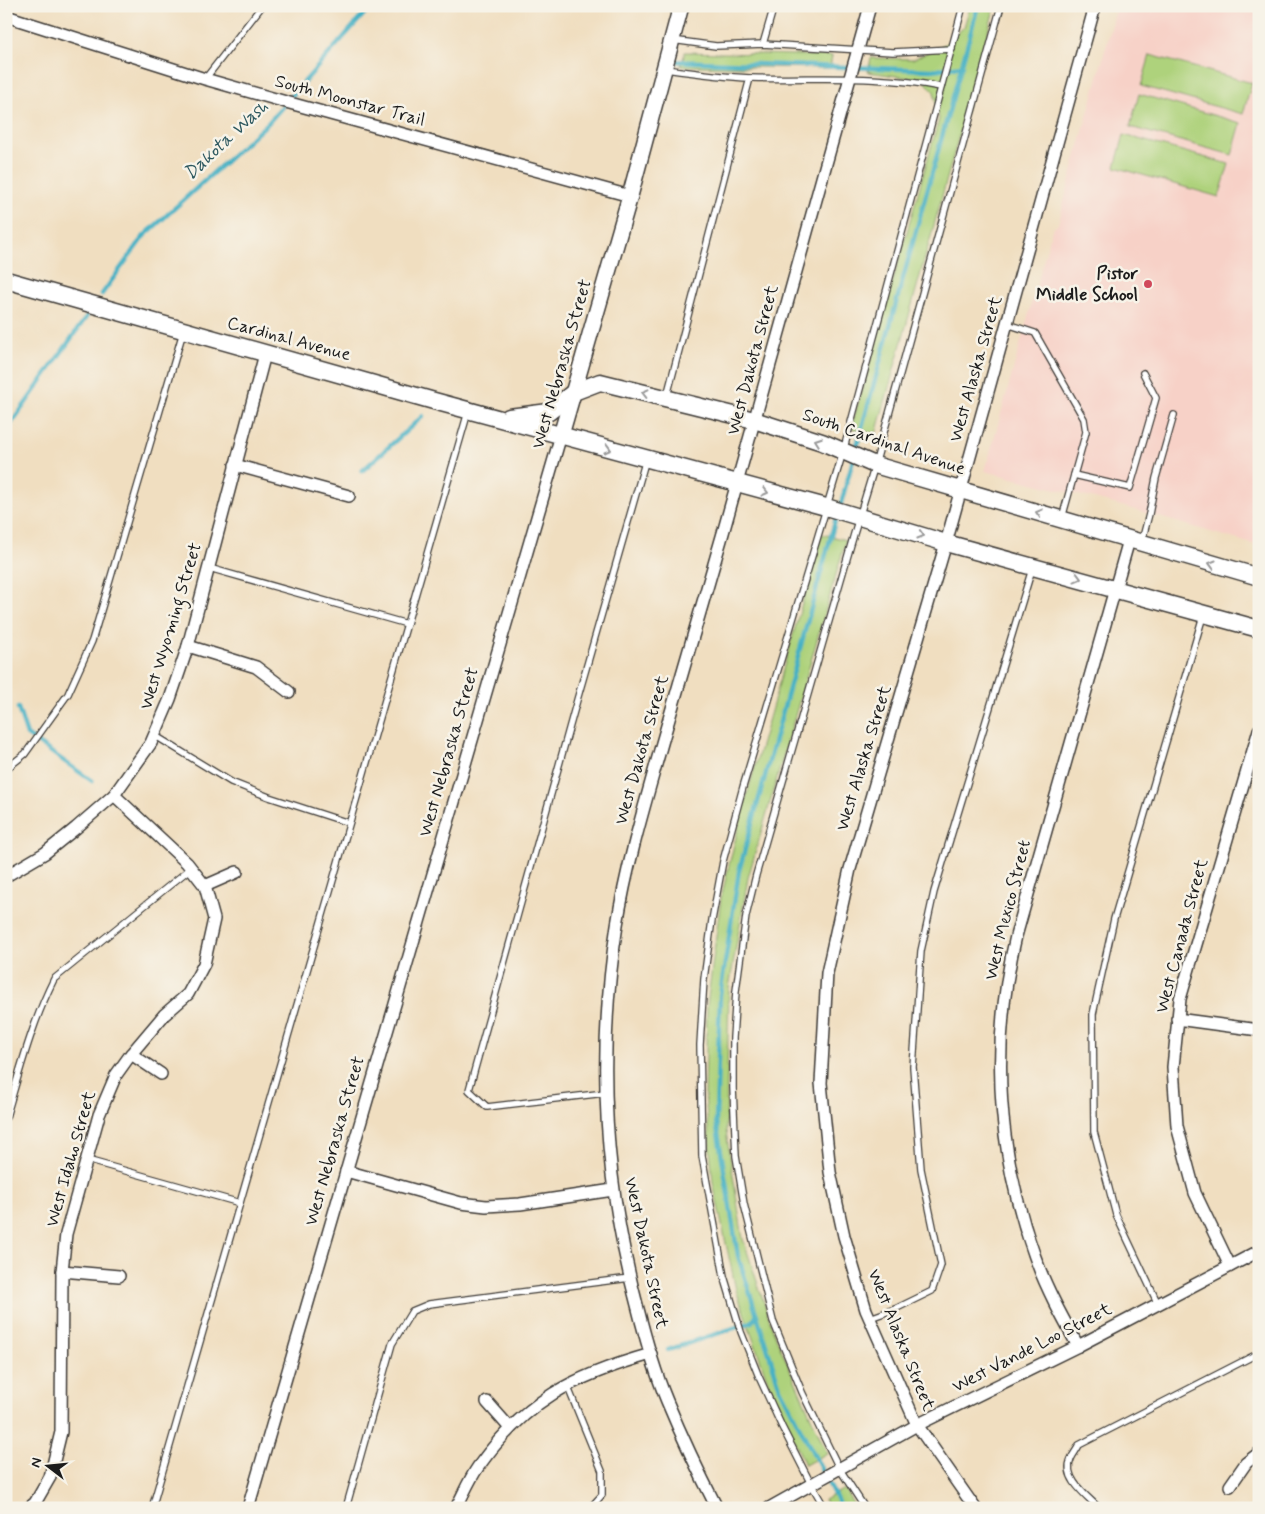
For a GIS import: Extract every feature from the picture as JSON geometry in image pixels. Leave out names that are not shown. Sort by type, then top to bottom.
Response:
[{"type":"main road","name":"Cardinal Avenue","points":[[6,280],[265,354],[561,435]]},
{"type":"main road","name":"South Cardinal Avenue","points":[[500,418],[549,412],[574,392],[600,382],[754,420],[822,442],[875,464],[1259,577]]},
{"type":"main road","points":[[561,435],[1259,628]]},
{"type":"street","name":"West Nebraska Street","points":[[248,1508],[574,392],[630,196],[681,6]]},
{"type":"street","name":"West Dakota Street","points":[[717,1508],[666,1399],[651,1354],[630,1278],[617,1217],[608,1142],[606,1093],[607,1035],[612,963],[631,852],[737,484],[870,6]]},
{"type":"street","name":"West Alaska Street","points":[[975,1508],[917,1425],[870,1318],[844,1236],[830,1172],[821,1083],[827,973],[850,869],[946,543],[1095,6]]},
{"type":"street","name":"South Moonstar Trail","points":[[6,16],[305,108],[630,196]]},
{"type":"street","name":"West Wyoming Street","points":[[6,876],[45,853],[114,795],[151,743],[170,699],[188,646],[265,354]]},
{"type":"street","points":[[235,465],[349,496]]},
{"type":"street","name":"West Mexico Street","points":[[1078,1346],[1049,1291],[1035,1257],[1014,1190],[1002,1123],[1001,1031],[1009,967],[1016,936],[1115,588],[1135,541]]},
{"type":"street","points":[[188,646],[256,667],[289,692]]},
{"type":"street","name":"West Canada Street","points":[[1230,1266],[1195,1193],[1177,1126],[1173,1067],[1180,999],[1259,730]]},
{"type":"street","name":"West Idaho Street","points":[[29,1508],[35,1503],[50,1477],[61,1432],[62,1271],[66,1234],[99,1115],[116,1075],[131,1054],[164,1015],[188,994],[204,964],[214,919],[206,886],[191,868],[114,795]]},
{"type":"street","points":[[206,886],[237,872]]},
{"type":"street","points":[[1177,1019],[1259,1030]]},
{"type":"street","points":[[131,1054],[161,1074]]},
{"type":"street","points":[[346,1171],[462,1203],[486,1206],[520,1204],[613,1190]]},
{"type":"street","name":"West Vande Loo Street","points":[[769,1508],[917,1425],[1078,1346],[1259,1251]]},
{"type":"street","points":[[62,1271],[119,1276]]},
{"type":"street","points":[[456,1508],[477,1468],[510,1428],[533,1406],[567,1385],[608,1366],[651,1354]]},
{"type":"street","points":[[488,1402],[510,1428]]},
{"type":"street","points":[[1230,1486],[1246,1462],[1259,1453]]},
{"type":"lane","points":[[205,78],[262,6]]},
{"type":"lane","points":[[763,44],[774,6]]},
{"type":"lane","points":[[825,1508],[811,1484],[759,1376],[741,1332],[724,1276],[702,1156],[700,1045],[705,969],[723,861],[743,787],[843,452],[963,6]]},
{"type":"lane","points":[[865,1508],[838,1468],[802,1392],[773,1321],[752,1241],[736,1156],[733,1038],[736,990],[748,908],[761,856],[875,464],[1001,6]]},
{"type":"lane","points":[[672,40],[716,46],[763,44],[893,52],[952,49]]},
{"type":"lane","points":[[664,69],[697,74],[750,78],[850,78],[916,82],[941,87]]},
{"type":"lane","points":[[667,398],[750,78]]},
{"type":"lane","points":[[1007,324],[1035,333],[1084,419],[1086,432],[1061,520]]},
{"type":"lane","points":[[6,769],[25,754],[68,694],[92,641],[183,331]]},
{"type":"lane","points":[[1074,475],[1130,488],[1156,398],[1143,373]]},
{"type":"lane","points":[[152,1508],[469,410]]},
{"type":"lane","points":[[1135,541],[1149,514],[1156,478],[1174,415]]},
{"type":"lane","points":[[606,1093],[487,1107],[469,1090],[574,710],[646,459]]},
{"type":"lane","points":[[870,1318],[895,1309],[932,1291],[941,1265],[921,1168],[913,1067],[921,950],[934,892],[1033,566]]},
{"type":"lane","points":[[209,568],[406,624]]},
{"type":"lane","points":[[1158,1304],[1116,1215],[1094,1132],[1093,1014],[1114,919],[1204,613]]},
{"type":"lane","points":[[154,735],[231,782],[269,797],[349,823]]},
{"type":"lane","points":[[6,1117],[26,1048],[54,979],[191,868]]},
{"type":"lane","points":[[87,1160],[240,1203]]},
{"type":"lane","points":[[346,1508],[392,1344],[412,1311],[429,1304],[630,1278]]},
{"type":"lane","points":[[1098,1508],[1077,1485],[1070,1473],[1070,1461],[1079,1445],[1259,1353]]},
{"type":"lane","points":[[567,1385],[602,1471],[602,1495],[590,1508]]},
{"type":"shaded area","name":"Pistor Middle School","points":[[1117,6],[1259,6],[1259,546],[1118,505],[985,471],[1052,230],[1058,224]]},
{"type":"green space","points":[[970,6],[995,6],[876,434],[851,428],[939,119],[934,92],[924,80],[868,72],[871,58],[913,59],[945,44],[964,27]]},
{"type":"green space","points":[[685,52],[832,56],[830,68],[681,66]]},
{"type":"green space","points":[[1150,55],[1252,83],[1243,114],[1141,86]]},
{"type":"green space","points":[[1139,94],[1241,123],[1232,155],[1130,127]]},
{"type":"green space","points":[[1124,135],[1229,164],[1219,197],[1115,167]]},
{"type":"green space","points":[[822,534],[846,540],[748,878],[729,988],[726,1131],[743,1239],[774,1333],[827,1453],[805,1465],[767,1379],[736,1290],[713,1183],[705,1095],[707,1006],[721,898],[742,812]]},
{"type":"green space","points":[[844,1489],[856,1508],[829,1508],[824,1500]]},
{"type":"waterway","name":"Dakota Wash","points":[[102,294],[144,236],[268,123],[371,6]]},
{"type":"waterway","points":[[840,507],[978,6]]},
{"type":"waterway","points":[[671,61],[932,70],[962,66]]},
{"type":"waterway","name":"Dakota Wash","points":[[6,431],[87,316]]},
{"type":"waterway","points":[[362,471],[423,416]]},
{"type":"waterway","points":[[837,514],[739,871],[720,995],[716,1121],[738,1256],[780,1388],[841,1508]]},
{"type":"waterway","points":[[18,708],[27,735],[92,781]]},
{"type":"waterway","points":[[668,1350],[752,1322],[757,1315]]},
{"type":"place","name":"Pistor Middle School","points":[[1148,284]]}]
